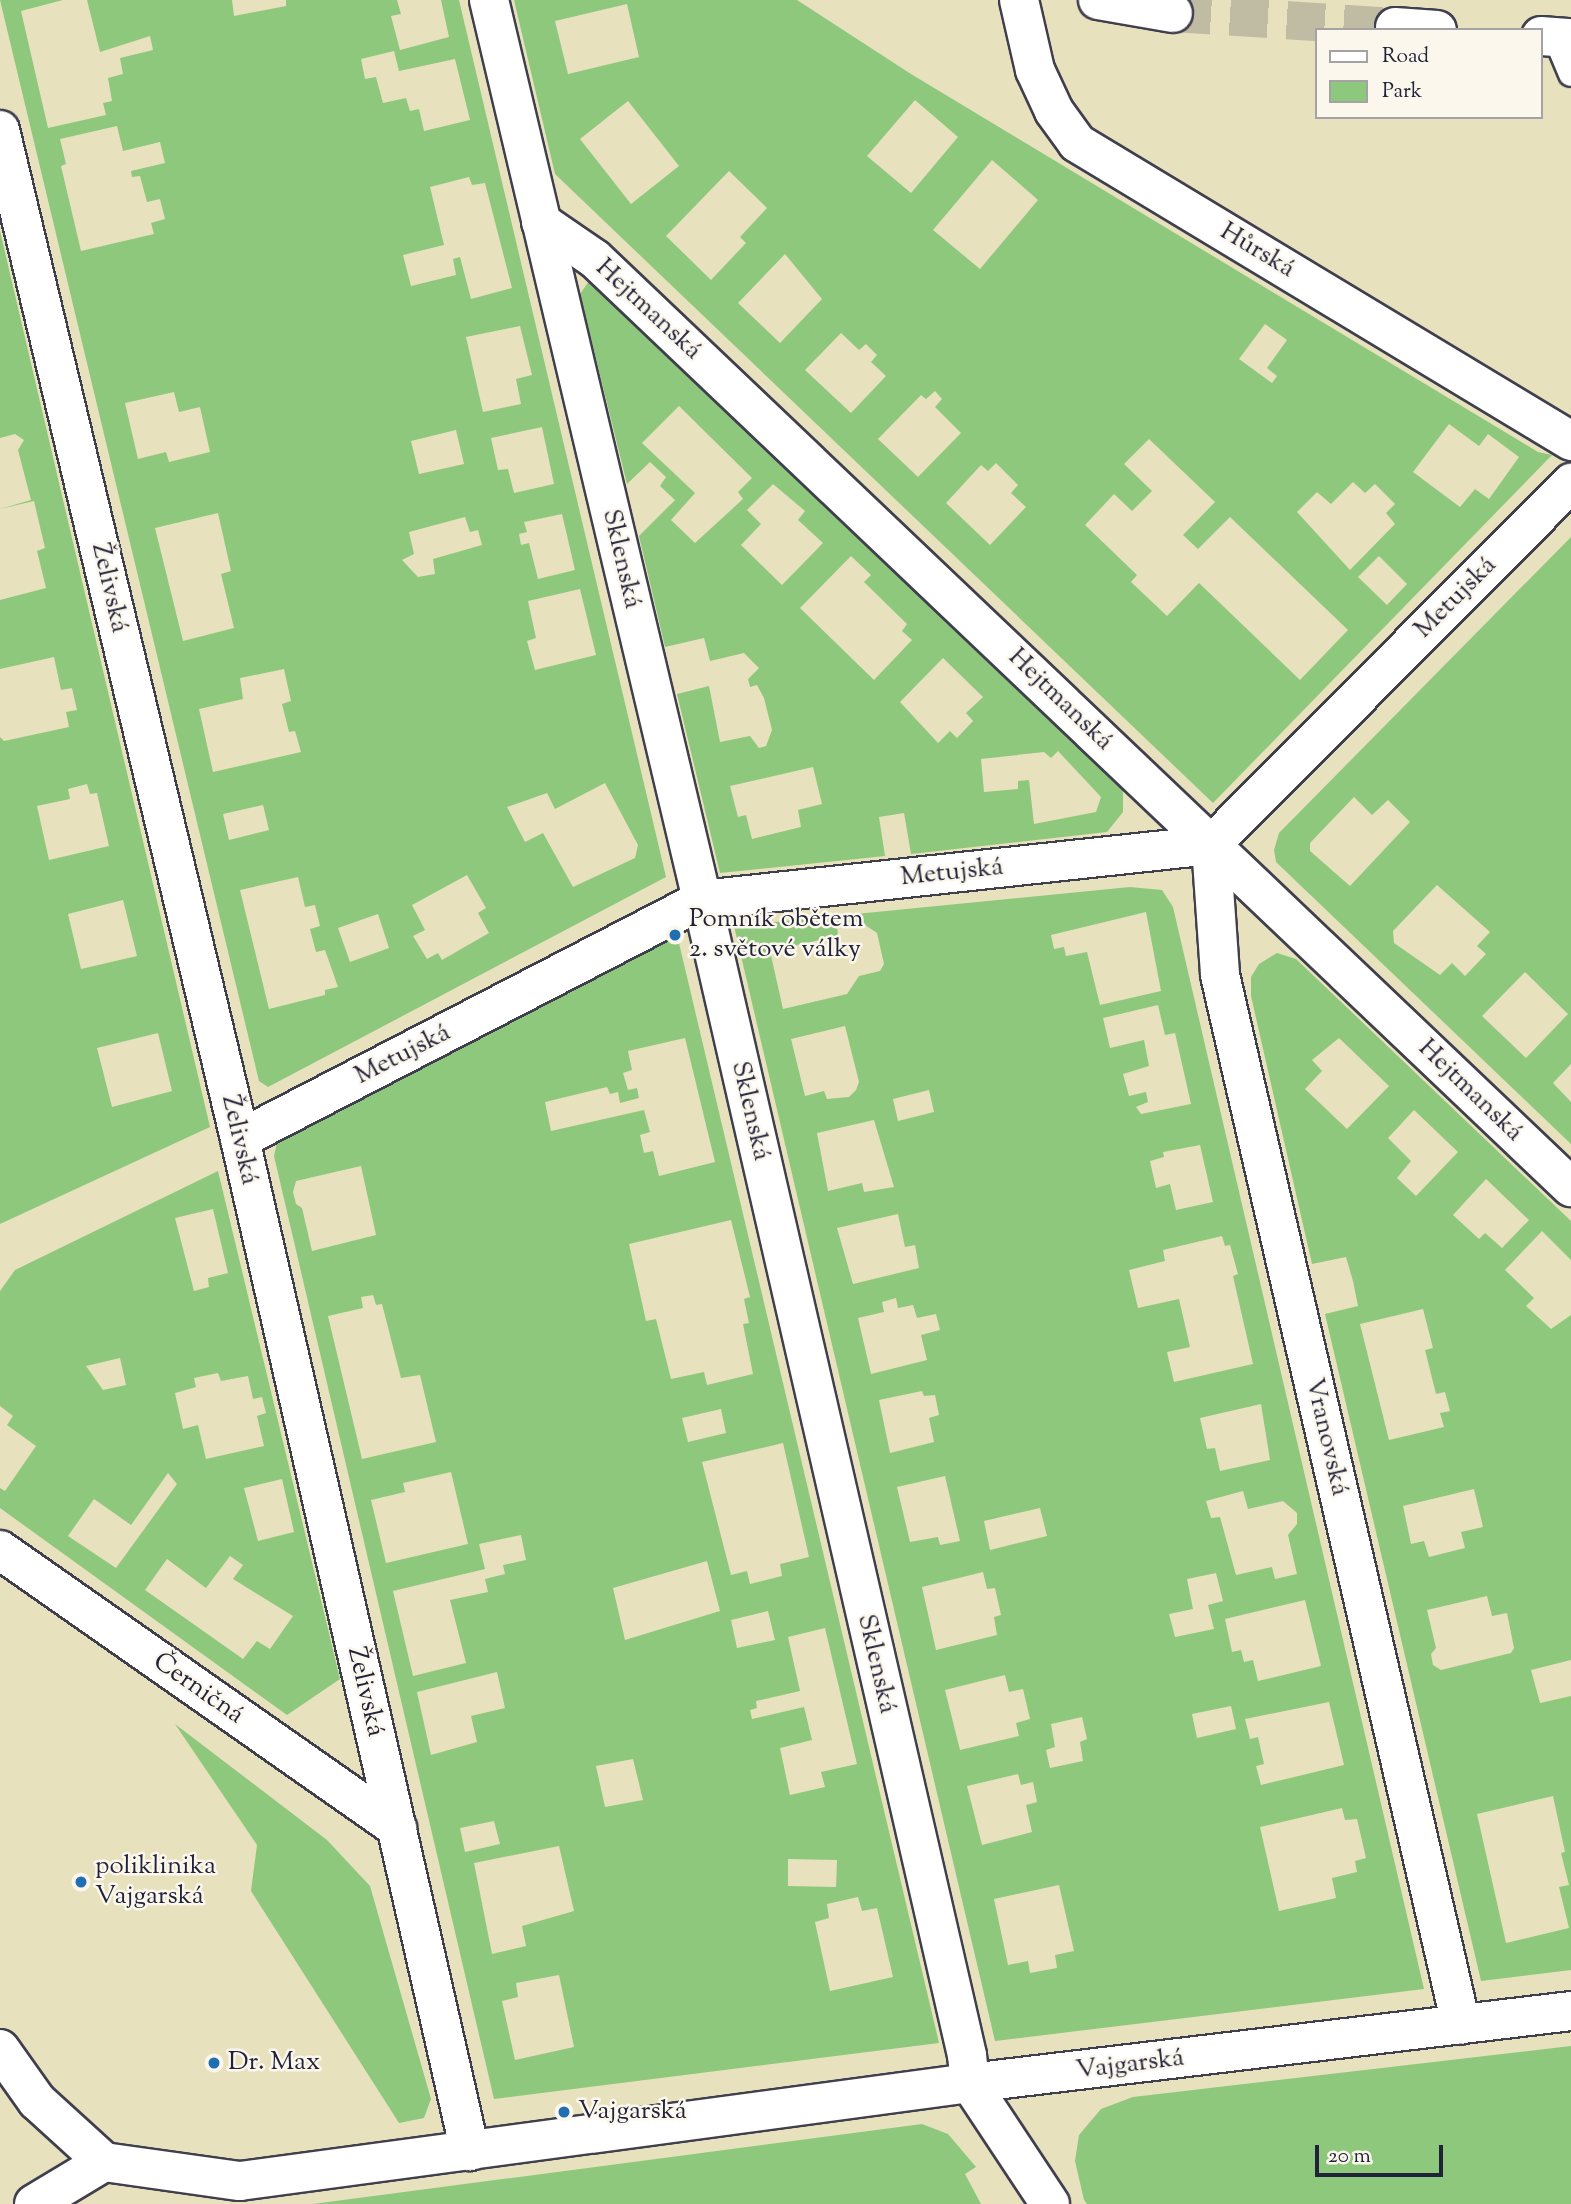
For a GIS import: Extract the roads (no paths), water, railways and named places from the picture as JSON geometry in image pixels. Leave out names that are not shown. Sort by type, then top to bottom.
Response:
[{"type":"street","name":"Sklenská","points":[[489,0],[702,900],[967,2055],[970,2083],[1050,2204]]},
{"type":"street","name":"Hůrská","points":[[1019,0],[1035,70],[1054,110],[1077,143],[1571,440]]},
{"type":"street","points":[[1098,0],[1173,13]]},
{"type":"street","points":[[1395,27],[1409,28]]},
{"type":"street","name":"Želivská","points":[[0,130],[240,1139],[470,2151]]},
{"type":"street","name":"Hejtmanská","points":[[541,222],[595,259],[1571,1187]]},
{"type":"street","name":"Metujská","points":[[240,1139],[702,900],[1211,845],[1571,483]]},
{"type":"street","name":"Vranovská","points":[[1211,845],[1220,975],[1461,2025]]},
{"type":"street","name":"Černičná","points":[[0,1550],[397,1828]]},
{"type":"street","name":"Vajgarská","points":[[104,2162],[240,2181],[970,2083],[1571,2011]]},
{"type":"street","points":[[0,2049],[37,2101],[104,2162],[34,2204]]},
{"type":"lane","points":[[1556,37],[1571,74]]},
{"type":"tunnel","points":[[1173,13],[1395,27]]},
{"type":"place","name":"Pomník obětem 2. světové války","points":[[675,935]]},
{"type":"place","name":"poliklinika Vajgarská","points":[[81,1882]]},
{"type":"place","name":"Dr. Max","points":[[214,2063]]},
{"type":"place","name":"Vajgarská","points":[[564,2112]]}]
